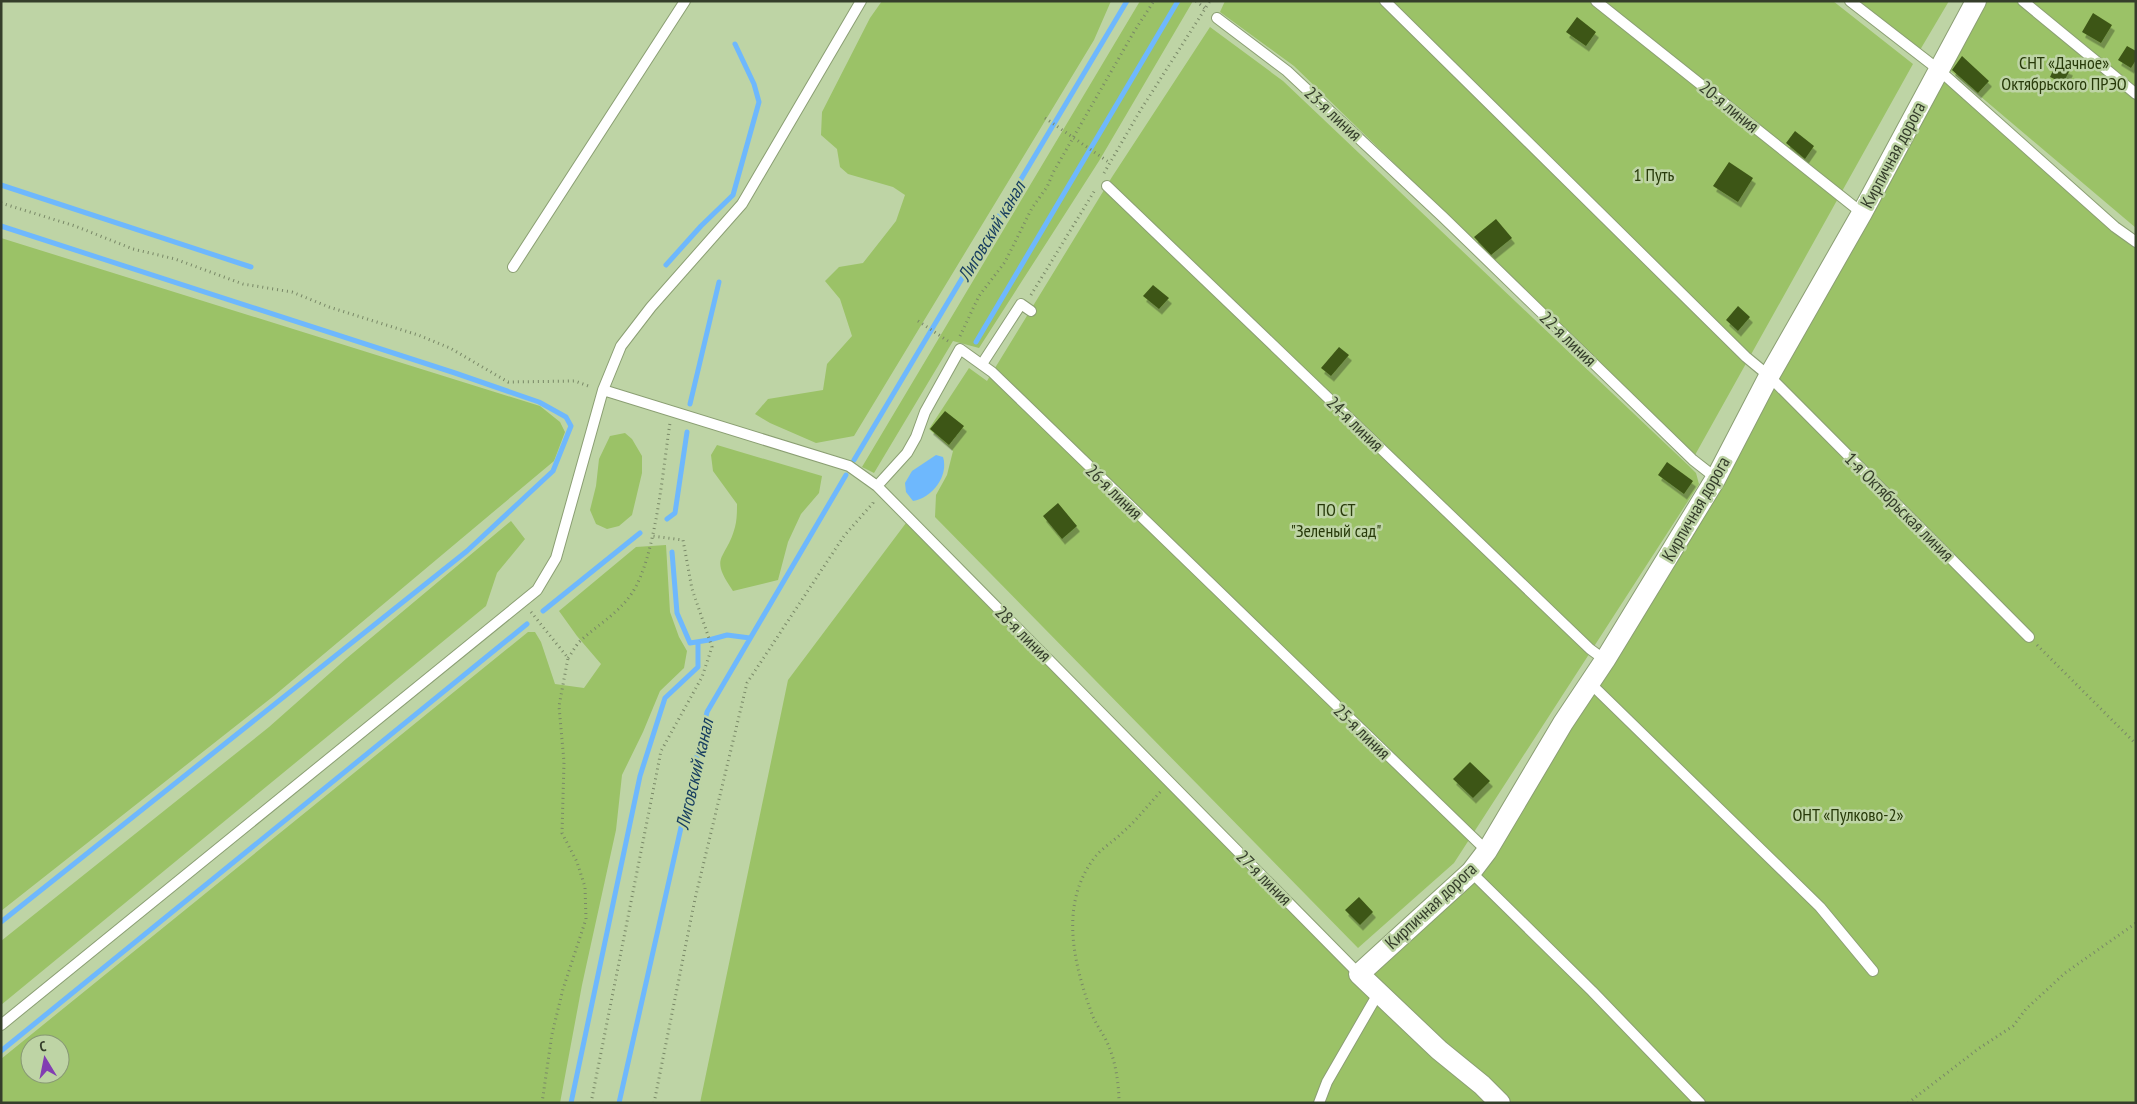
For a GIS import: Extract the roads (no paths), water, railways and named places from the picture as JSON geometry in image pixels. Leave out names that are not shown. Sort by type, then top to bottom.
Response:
[{"type":"street","name":"Кирпичная дорога","points":[[1359,974],[1471,872],[1487,852],[1563,723],[1605,660],[1716,478],[1976,1]]},
{"type":"street","points":[[1359,974],[1439,1050],[1482,1085],[1500,1103]]},
{"type":"lane","points":[[1,1026],[537,590],[556,558],[603,390],[622,346],[651,307],[719,231],[751,190],[861,1]]},
{"type":"lane","name":"1-я Октябрьская линия","points":[[1385,1],[1732,343],[1770,376],[2029,637]]},
{"type":"lane","name":"20-я линия","points":[[1596,1],[1862,213]]},
{"type":"lane","points":[[1850,1],[1939,70],[2108,220],[2136,242]]},
{"type":"lane","points":[[2023,1],[2136,94]]},
{"type":"lane","points":[[513,267],[681,3]]},
{"type":"lane","name":"23-я линия","points":[[1217,18],[1287,71],[1444,218]]},
{"type":"lane","name":"24-я линия","points":[[1104,184],[1590,650],[1605,660]]},
{"type":"lane","name":"22-я линия","points":[[1444,218],[1693,460],[1716,478]]},
{"type":"lane","points":[[982,364],[1021,304],[1031,311]]},
{"type":"lane","name":"26-я линия","points":[[876,486],[907,453],[916,437],[925,412],[960,349],[992,372],[1237,611]]},
{"type":"lane","name":"28-я линия","points":[[603,390],[849,466],[876,486],[1169,782]]},
{"type":"lane","name":"25-я линия","points":[[1237,611],[1487,852]]},
{"type":"lane","points":[[1590,683],[1820,907],[1873,971]]},
{"type":"lane","name":"27-я линия","points":[[1169,782],[1359,974]]},
{"type":"lane","points":[[1471,872],[1592,991],[1700,1103]]},
{"type":"lane","points":[[1319,1103],[1327,1082],[1379,992]]},
{"type":"water","points":[[936,455],[943,457],[944,471],[941,478],[927,496],[913,501],[906,492],[905,483],[912,471]]},
{"type":"waterway","name":"Лиговский канал","points":[[854,460],[1127,1]]},
{"type":"waterway","points":[[976,342],[1178,1]]},
{"type":"waterway","points":[[666,265],[701,226],[733,195],[759,102],[754,84],[735,44]]},
{"type":"waterway","points":[[1,185],[251,267]]},
{"type":"waterway","points":[[1,226],[539,402],[566,417],[571,426],[553,471],[467,551],[1,922]]},
{"type":"waterway","points":[[690,404],[719,282]]},
{"type":"waterway","points":[[667,519],[675,513],[687,432]]},
{"type":"waterway","name":"Лиговский канал","points":[[619,1103],[707,712],[846,475]]},
{"type":"waterway","points":[[543,611],[640,533]]},
{"type":"waterway","points":[[672,552],[677,613],[690,643],[727,635],[750,638]]},
{"type":"waterway","points":[[1,1051],[527,624]]},
{"type":"waterway","points":[[571,1103],[640,776],[665,698],[698,667],[698,642]]},
{"type":"park label","name":"СНТ «Дачное» Октябрьского ПРЭО","points":[[2064,73]]},
{"type":"park label","name":"1 Путь","points":[[1654,175]]},
{"type":"park label","name":"ПО СТ \"Зеленый сад\"","points":[[1336,520]]},
{"type":"park label","name":"ОНТ «Пулково-2»","points":[[1848,815]]}]
